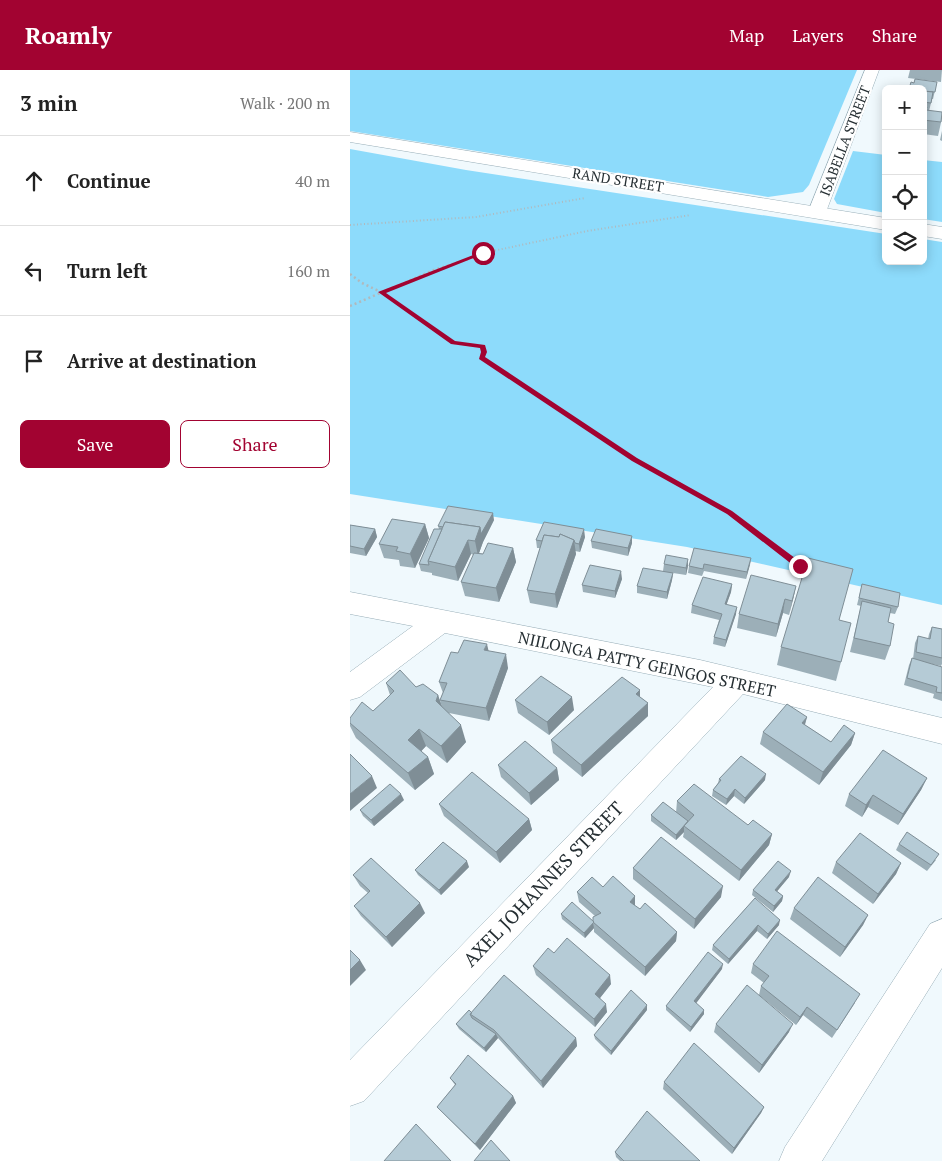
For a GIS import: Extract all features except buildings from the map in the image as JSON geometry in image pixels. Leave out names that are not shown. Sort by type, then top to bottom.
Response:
[{"type":"street","name":"ISABELLA STREET","points":[[817,212],[872,70]]},
{"type":"street","name":"RAND STREET","points":[[350,137],[882,223]]},
{"type":"street","points":[[927,231],[942,233]]},
{"type":"street","name":"NIILONGA PATTY GEINGOS STREET","points":[[350,602],[700,672],[942,731]]},
{"type":"street","points":[[350,688],[441,621]]},
{"type":"street","name":"AXEL JOHANNES STREET","points":[[350,1087],[737,681]]},
{"type":"street","points":[[798,1161],[942,936]]},
{"type":"path","points":[[350,225],[476,216],[570,202],[588,197]]},
{"type":"path","points":[[350,306],[381,292],[483,253],[613,225],[693,215]]},
{"type":"path","points":[[350,274],[362,283],[381,292],[453,343],[483,346],[484,352],[481,357],[511,378],[634,459],[729,512],[800,566]]},
{"type":"shaded area","points":[[350,70],[857,70],[809,185],[803,192],[768,197],[350,131]]},
{"type":"shaded area","points":[[350,149],[466,170],[882,233],[882,265],[927,265],[927,240],[942,242],[942,605],[687,547],[350,494]]},
{"type":"shaded area","points":[[853,151],[882,155],[882,212],[837,204],[834,199]]},
{"type":"shaded area","points":[[927,160],[942,162],[942,222],[927,220]]},
{"type":"route","points":[[483,253],[381,292],[453,343],[483,346],[484,352],[481,357],[519,384],[634,459],[729,512],[800,566]]}]
